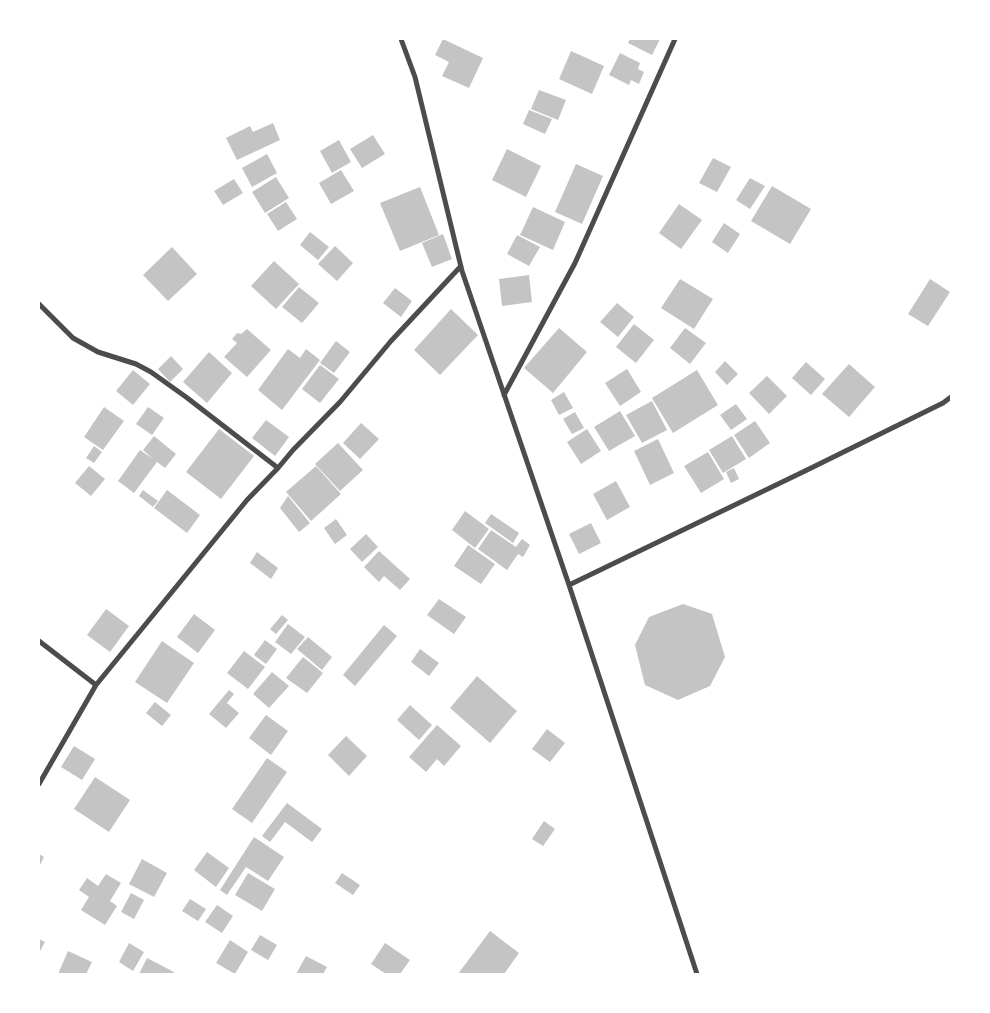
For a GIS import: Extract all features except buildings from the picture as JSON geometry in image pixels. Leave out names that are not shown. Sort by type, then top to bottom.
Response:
[{"type":"street","points":[[401,39],[415,77],[461,266],[569,585],[697,974]]},
{"type":"street","points":[[504,395],[575,263],[676,39]]},
{"type":"street","points":[[39,784],[96,685],[247,500],[340,402],[392,341],[461,266]]},
{"type":"street","points":[[39,304],[72,338],[98,352],[136,364],[151,372],[278,468]]},
{"type":"street","points":[[569,585],[858,445],[943,403],[951,397]]},
{"type":"street","points":[[39,641],[96,685]]}]
